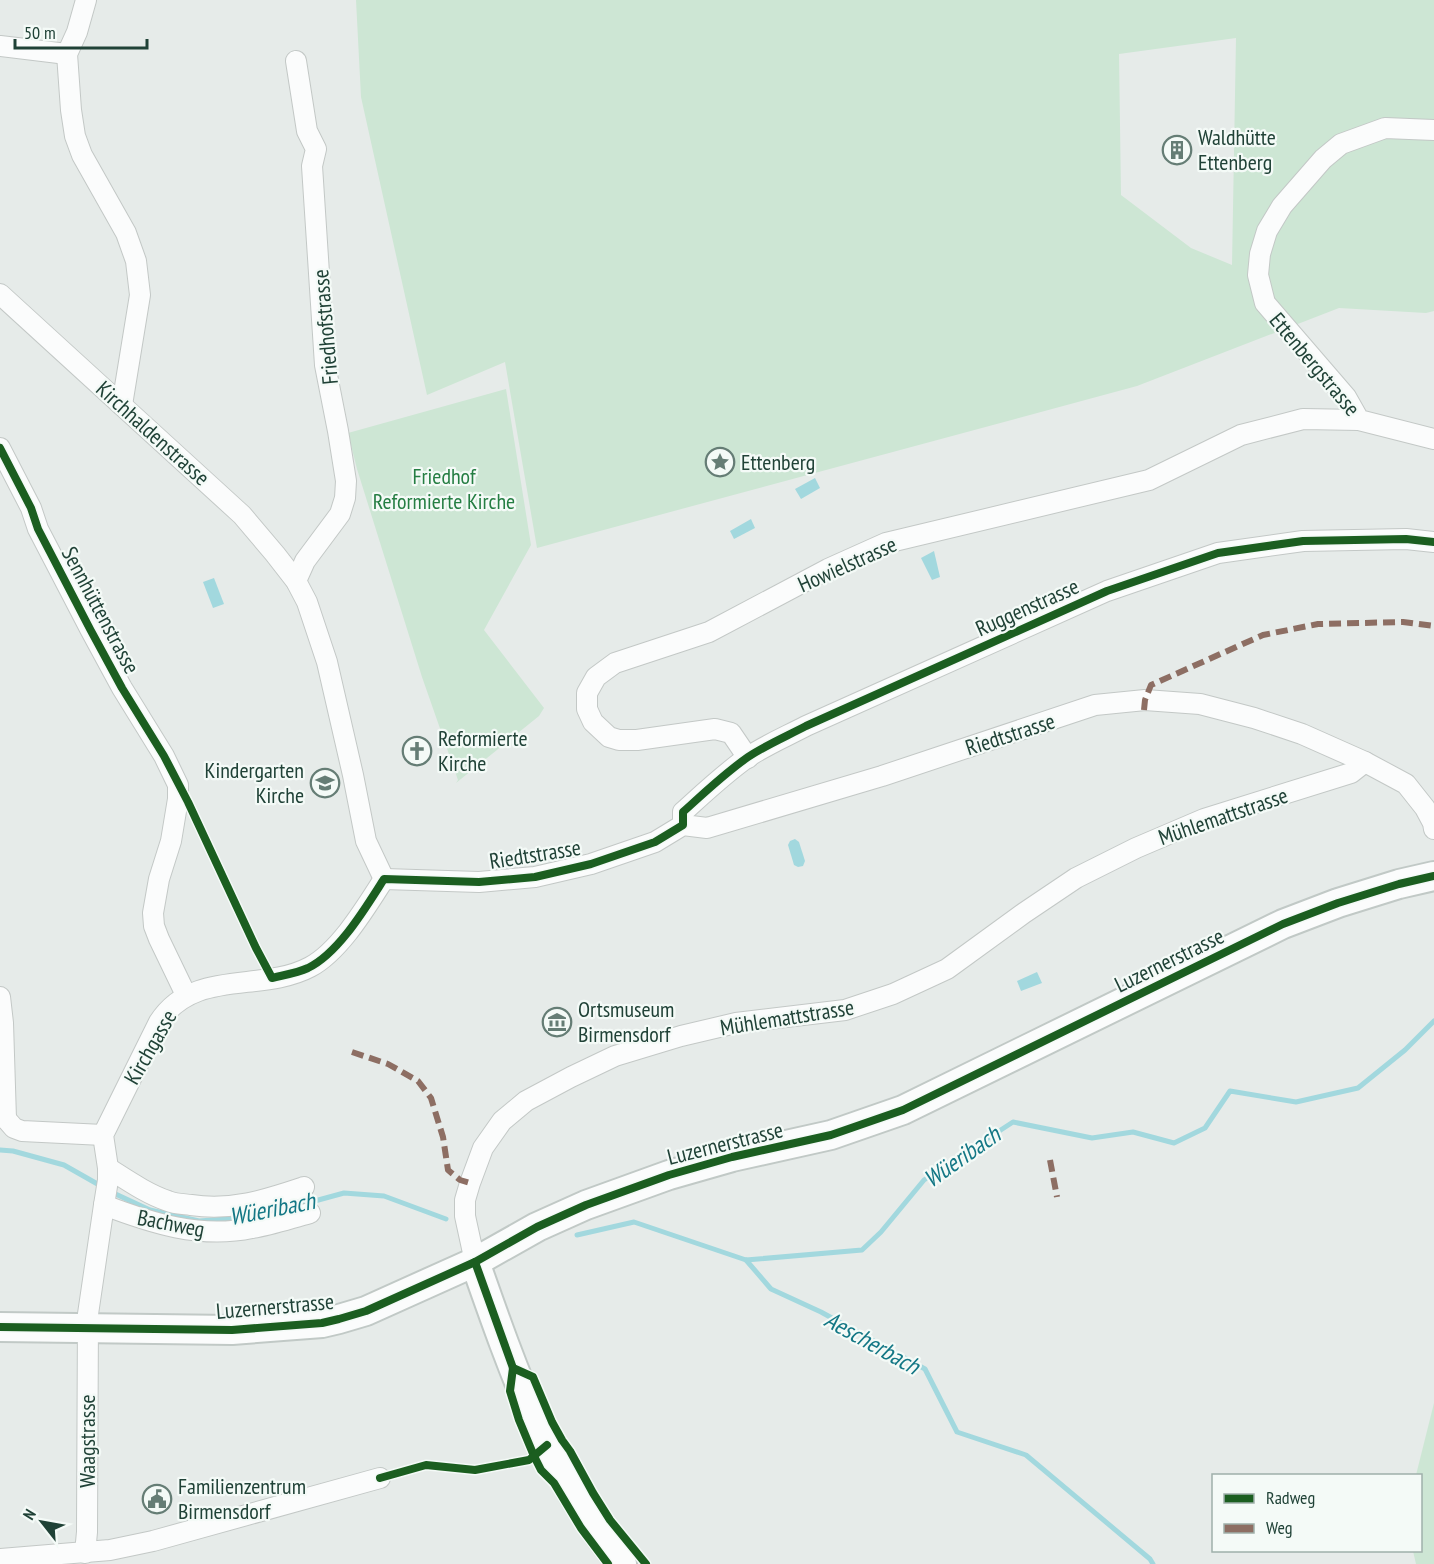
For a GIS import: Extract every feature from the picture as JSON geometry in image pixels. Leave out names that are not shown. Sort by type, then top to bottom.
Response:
[{"type":"main road","name":"Luzernerstrasse","points":[[0,1327],[232,1330],[322,1323],[366,1311],[475,1262],[537,1227],[586,1205],[669,1175],[732,1157],[831,1135],[903,1110],[1283,924],[1338,903],[1434,876]]},
{"type":"main road","points":[[475,1262],[513,1368],[547,1445],[579,1506],[622,1564]]},
{"type":"street","points":[[86,0],[77,32],[67,54],[75,136],[82,156],[126,233],[136,261],[140,295],[122,405]]},
{"type":"street","points":[[0,46],[67,54]]},
{"type":"street","name":"Friedhofstrasse","points":[[296,61],[307,131],[316,149],[312,166],[325,365],[346,481],[345,498],[340,514],[305,561],[296,581]]},
{"type":"street","name":"Ettenbergstrasse","points":[[1434,130],[1385,128],[1341,144],[1323,159],[1282,206],[1267,231],[1260,254],[1258,274],[1265,303],[1346,398],[1359,420],[1434,439]]},
{"type":"street","name":"Kirchhaldenstrasse","points":[[0,294],[242,515],[296,581]]},
{"type":"street","name":"Howielstrasse","points":[[748,758],[731,733],[715,729],[637,740],[619,740],[609,736],[592,722],[587,709],[587,693],[596,677],[615,663],[709,633],[828,569],[886,543],[1149,480],[1251,432],[1303,419],[1359,420]]},
{"type":"street","name":"Sennhüttenstrasse","points":[[0,448],[31,508],[38,529],[90,629],[122,688],[164,756],[178,785],[171,841],[159,879],[153,913],[154,926],[159,939],[186,995]]},
{"type":"street","name":"Ruggenstrasse","points":[[683,825],[683,812],[712,785],[748,758],[806,726],[1107,591],[1218,553],[1303,541],[1406,539],[1434,542]]},
{"type":"street","points":[[296,581],[307,602],[327,662],[346,740],[366,841],[384,879]]},
{"type":"street","name":"Riedtstrasse","points":[[384,879],[479,882],[535,877],[591,864],[654,842],[683,825],[707,828],[882,776],[1095,705],[1145,700],[1200,704],[1254,718],[1302,734],[1365,762],[1406,784],[1425,808],[1434,829]]},
{"type":"street","name":"Mühlemattstrasse","points":[[475,1262],[465,1216],[465,1200],[470,1183],[483,1148],[502,1121],[526,1101],[615,1056],[681,1036],[736,1023],[845,1010],[893,994],[947,969],[1076,878],[1136,848],[1204,819],[1351,773],[1365,762]]},
{"type":"street","name":"Kirchgasse","points":[[103,1135],[159,1022],[174,1003],[186,995],[210,987],[293,974],[318,962],[335,947],[364,910],[384,879]]},
{"type":"street","points":[[0,997],[3,1023],[3,1120],[22,1131],[103,1135],[106,1187],[88,1328]]},
{"type":"street","points":[[106,1187],[135,1186],[169,1202],[203,1207],[258,1202],[304,1187]]},
{"type":"street","name":"Bachweg","points":[[106,1187],[146,1221],[177,1228],[212,1232],[250,1229],[310,1213]]},
{"type":"street","name":"Waagstrasse","points":[[85,1553],[88,1328]]},
{"type":"street","points":[[0,1559],[110,1550],[380,1478]]},
{"type":"green space","points":[[356,0],[1434,0],[1434,311],[1426,313],[1339,308],[1137,386],[537,548],[505,362],[427,395],[361,97]],"holes":[[[1236,38],[1232,265],[1191,248],[1121,195],[1119,54]]]},
{"type":"green space","name":"Friedhof Reformierte Kirche","points":[[506,389],[531,545],[484,630],[544,708],[539,716],[456,783],[458,780],[422,677],[357,469],[348,433]]},
{"type":"green space","points":[[1434,1403],[1434,1564],[1416,1564],[1413,1552],[1422,1552],[1422,1474],[1416,1474]]},
{"type":"water","points":[[815,478],[820,488],[801,499],[795,489]]},
{"type":"water","points":[[751,519],[755,528],[734,539],[730,531]]},
{"type":"water","points":[[934,551],[940,577],[932,580],[921,558]]},
{"type":"water","points":[[214,578],[224,604],[213,608],[203,582]]},
{"type":"water","points":[[795,839],[799,842],[805,861],[803,866],[798,867],[794,865],[788,845]]},
{"type":"water","points":[[1037,972],[1042,983],[1021,991],[1017,981]]},
{"type":"waterway","name":"Wüeribach","points":[[577,1235],[634,1222],[746,1260],[862,1250],[881,1232],[924,1180],[1013,1122],[1092,1138],[1133,1132],[1174,1143],[1205,1128],[1230,1091],[1296,1102],[1358,1088],[1405,1050],[1434,1021]]},
{"type":"waterway","name":"Wüeribach","points":[[0,1150],[13,1151],[64,1165],[101,1186]]},
{"type":"waterway","name":"Wüeribach","points":[[109,1191],[150,1210],[199,1221],[256,1217],[344,1193],[384,1196],[446,1219]]},
{"type":"waterway","name":"Aescherbach","points":[[746,1260],[771,1289],[821,1312],[925,1369],[957,1432],[1026,1455],[1150,1559],[1153,1564]]},
{"type":"marked path","points":[[1144,710],[1151,685],[1263,635],[1318,624],[1403,622],[1434,626]]},
{"type":"marked path","points":[[352,1052],[388,1064],[418,1081],[431,1098],[443,1137],[448,1170],[460,1180],[470,1183]]},
{"type":"marked path","points":[[1050,1160],[1057,1197]]},
{"type":"cycle path","points":[[0,448],[31,508],[38,529],[90,629],[188,802],[272,978],[308,968],[330,952],[351,928],[384,879],[479,882],[535,877],[591,864],[655,842],[683,825],[683,812],[731,770],[762,748],[1107,591],[1218,553],[1303,541],[1406,539],[1434,542]]},
{"type":"cycle path","points":[[0,1327],[232,1330],[322,1323],[366,1311],[475,1262],[537,1227],[586,1205],[669,1175],[732,1157],[831,1135],[903,1110],[1283,924],[1338,903],[1434,876]]},
{"type":"cycle path","points":[[475,1262],[513,1368],[510,1391],[534,1456],[541,1470],[554,1483],[581,1528],[608,1564]]},
{"type":"cycle path","points":[[513,1368],[533,1377],[552,1422],[593,1493],[610,1520],[646,1564]]},
{"type":"cycle path","points":[[380,1478],[426,1465],[475,1470],[529,1460],[547,1445]]},
{"type":"place","name":"Waldhütte Ettenberg","points":[[1177,150]]},
{"type":"place","name":"Ettenberg","points":[[720,462]]},
{"type":"place","name":"Reformierte Kirche","points":[[417,751]]},
{"type":"place","name":"Kindergarten Kirche","points":[[325,783]]},
{"type":"place","name":"Ortsmuseum Birmensdorf","points":[[557,1022]]},
{"type":"place","name":"Familienzentrum Birmensdorf","points":[[157,1499]]}]
